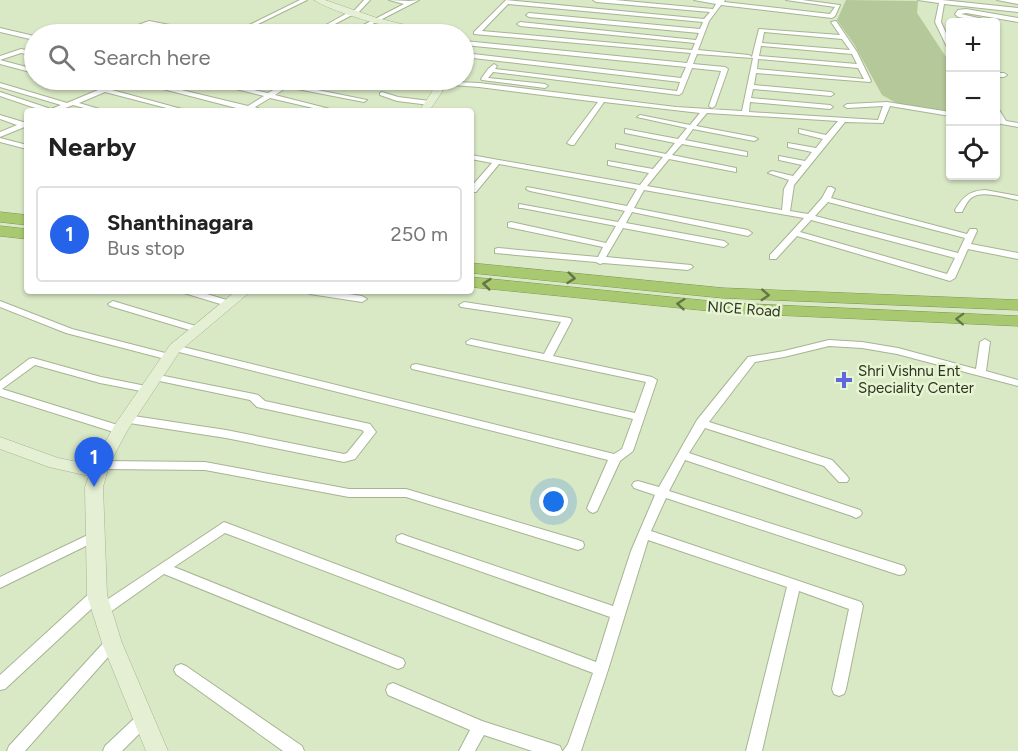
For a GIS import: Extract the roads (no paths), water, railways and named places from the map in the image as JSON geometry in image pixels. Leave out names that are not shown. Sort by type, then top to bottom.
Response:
[{"type":"highway","points":[[0,217],[24,220]]},
{"type":"highway","points":[[0,231],[24,234]]},
{"type":"highway","name":"NICE Road","points":[[474,268],[723,293],[1018,305]]},
{"type":"highway","name":"NICE Road","points":[[474,282],[730,309],[1018,321]]},
{"type":"street","points":[[255,24],[304,0]]},
{"type":"street","points":[[318,0],[390,24]]},
{"type":"street","points":[[332,24],[352,13],[367,0]]},
{"type":"street","points":[[392,0],[409,3]]},
{"type":"street","points":[[368,24],[416,0]]},
{"type":"street","points":[[511,34],[544,0]]},
{"type":"street","points":[[596,0],[711,10]]},
{"type":"street","points":[[697,0],[832,16],[838,6],[789,0]]},
{"type":"street","points":[[921,0],[1018,10]]},
{"type":"street","points":[[1000,0],[1018,2]]},
{"type":"street","points":[[474,35],[508,1],[538,6],[706,21]]},
{"type":"street","points":[[490,70],[679,93],[701,31],[711,10],[720,1]]},
{"type":"street","points":[[942,2],[938,22],[946,36]]},
{"type":"street","points":[[387,8],[395,10]]},
{"type":"street","points":[[970,18],[958,14],[960,11],[966,11],[1018,20]]},
{"type":"street","points":[[529,15],[701,31]]},
{"type":"street","points":[[753,72],[868,81],[854,52],[834,22]]},
{"type":"street","points":[[520,24],[698,42]]},
{"type":"street","points":[[1000,24],[1018,27]]},
{"type":"street","points":[[0,30],[24,36]]},
{"type":"street","points":[[745,113],[753,72],[752,57],[758,44],[760,30],[844,37]]},
{"type":"street","points":[[477,32],[861,66]]},
{"type":"street","points":[[17,45],[24,42]]},
{"type":"street","points":[[474,44],[725,69],[709,108],[642,187],[600,261]]},
{"type":"street","points":[[758,44],[854,52]]},
{"type":"street","points":[[509,47],[484,79],[545,86]]},
{"type":"street","points":[[0,52],[9,55]]},
{"type":"street","points":[[0,60],[24,52]]},
{"type":"street","points":[[474,56],[683,81]]},
{"type":"street","points":[[0,60],[24,68]]},
{"type":"street","points":[[0,85],[89,108]]},
{"type":"street","points":[[474,85],[602,101],[881,122],[887,104]]},
{"type":"street","points":[[750,87],[831,94]]},
{"type":"street","points":[[60,108],[105,90],[174,108]]},
{"type":"street","points":[[170,90],[239,108]]},
{"type":"street","points":[[244,90],[322,108]]},
{"type":"street","points":[[250,108],[278,90]]},
{"type":"street","points":[[312,90],[364,100]]},
{"type":"street","points":[[382,94],[427,107],[437,90]]},
{"type":"street","points":[[0,94],[43,108]]},
{"type":"street","points":[[747,100],[830,107]]},
{"type":"street","points":[[571,143],[602,101]]},
{"type":"street","points":[[847,106],[887,104],[946,113]]},
{"type":"street","points":[[0,117],[24,124]]},
{"type":"street","points":[[640,117],[754,139]]},
{"type":"street","points":[[786,212],[788,189],[843,120]]},
{"type":"street","points":[[1000,122],[1018,125]]},
{"type":"street","points":[[0,135],[24,124]]},
{"type":"street","points":[[628,131],[744,154]]},
{"type":"street","points":[[802,132],[828,138]]},
{"type":"street","points":[[0,140],[24,146]]},
{"type":"street","points":[[619,146],[733,170]]},
{"type":"street","points":[[791,146],[817,152]]},
{"type":"street","points":[[474,158],[810,216],[959,256]]},
{"type":"street","points":[[782,158],[806,164]]},
{"type":"street","points":[[474,189],[496,162]]},
{"type":"street","points":[[611,163],[655,172]]},
{"type":"street","points":[[772,173],[795,179]]},
{"type":"street","points":[[530,189],[748,233]]},
{"type":"street","points":[[773,256],[826,199],[831,189]]},
{"type":"street","points":[[959,210],[967,198],[975,194],[985,193],[1018,198]]},
{"type":"street","points":[[794,233],[950,278],[971,234],[826,199]]},
{"type":"street","points":[[522,206],[724,244]]},
{"type":"street","points":[[511,225],[609,246]]},
{"type":"street","points":[[965,246],[1018,256]]},
{"type":"street","points":[[498,252],[688,267]]},
{"type":"street","points":[[198,294],[227,303]]},
{"type":"street","points":[[157,751],[112,643],[99,603],[94,537],[94,487],[100,468],[124,425],[172,353],[196,328],[240,294]]},
{"type":"street","points":[[330,294],[362,299]]},
{"type":"street","points":[[0,304],[69,331],[172,353],[615,458]]},
{"type":"street","points":[[112,304],[196,328]]},
{"type":"street","points":[[464,305],[567,320],[546,359]]},
{"type":"street","points":[[471,342],[652,380],[627,452],[615,458],[593,508]]},
{"type":"street","points":[[981,373],[985,342]]},
{"type":"street","points":[[571,751],[574,749],[601,670],[645,534],[701,423],[726,388],[752,359],[829,343],[898,351],[1018,383]]},
{"type":"street","points":[[0,386],[33,361],[100,380],[150,383],[254,397],[261,404],[366,427],[370,432],[351,456],[344,458],[226,434],[124,425],[0,392]]},
{"type":"street","points":[[416,367],[638,417]]},
{"type":"street","points":[[701,423],[828,462],[843,479]]},
{"type":"street","points":[[0,443],[55,463],[100,468],[205,466],[349,493],[406,493],[578,545]]},
{"type":"street","points":[[683,455],[856,513]]},
{"type":"street","points":[[638,485],[899,570]]},
{"type":"street","points":[[0,684],[99,603],[163,568],[224,527],[601,670]]},
{"type":"street","points":[[645,534],[856,606],[839,689]]},
{"type":"street","points":[[0,583],[94,537]]},
{"type":"street","points":[[402,538],[619,614]]},
{"type":"street","points":[[163,568],[398,663]]},
{"type":"street","points":[[754,751],[794,584]]},
{"type":"street","points":[[15,751],[112,643]]},
{"type":"street","points":[[181,670],[296,751]]},
{"type":"street","points":[[393,690],[480,727],[554,751]]},
{"type":"street","points":[[111,751],[144,719]]},
{"type":"street","points":[[467,751],[480,727]]},
{"type":"place","name":"Shri Vishnu Ent Speciality Center","points":[[844,380]]},
{"type":"place","name":"Shanthinagara","points":[[94,487]]}]
